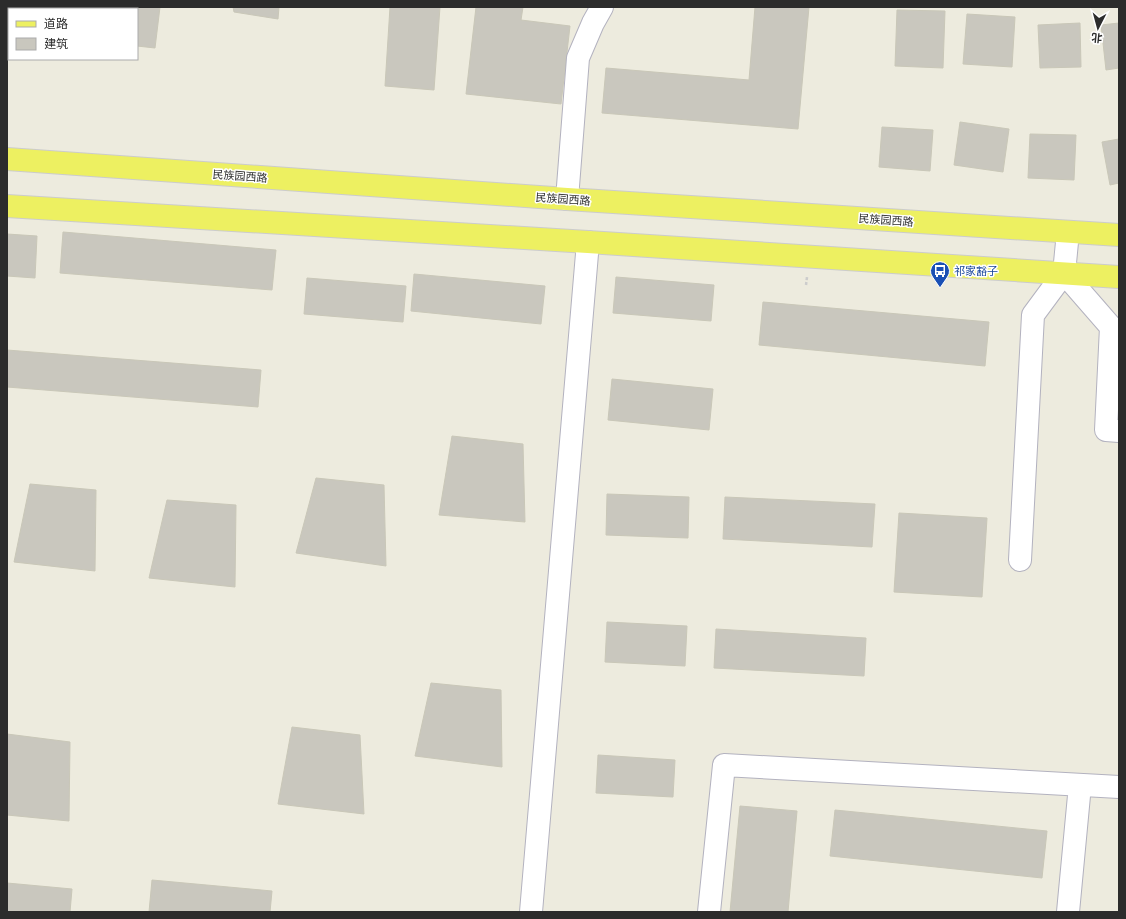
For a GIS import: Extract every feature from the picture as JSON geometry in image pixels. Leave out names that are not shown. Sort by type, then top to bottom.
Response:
[{"type":"main road","name":"民族园西路","points":[[7,159],[567,199],[1119,235]]},
{"type":"main road","points":[[7,206],[1119,277]]},
{"type":"street","points":[[567,199],[578,58],[593,23],[602,7]]},
{"type":"street","points":[[1020,560],[1033,315],[1064,273],[1068,232]]},
{"type":"street","points":[[531,912],[588,242]]},
{"type":"street","points":[[1064,273],[1111,328],[1106,430],[1119,431]]},
{"type":"street","points":[[709,912],[724,765],[1119,787]]},
{"type":"street","points":[[1068,912],[1080,785]]},
{"type":"building","points":[[7,7],[160,7],[155,48],[138,46],[138,8],[8,8],[7,31]]},
{"type":"building","points":[[233,7],[279,7],[278,19],[234,12]]},
{"type":"building","points":[[390,7],[440,7],[434,90],[385,86]]},
{"type":"building","points":[[476,7],[523,7],[521,20],[570,26],[561,104],[466,94]]},
{"type":"building","points":[[755,7],[809,7],[798,129],[602,113],[606,68],[749,80]]},
{"type":"building","points":[[897,10],[945,11],[943,68],[895,66]]},
{"type":"building","points":[[967,14],[1015,17],[1012,67],[963,64]]},
{"type":"building","points":[[1080,23],[1081,67],[1040,68],[1038,25]]},
{"type":"building","points":[[1119,23],[1119,68],[1106,70],[1101,25]]},
{"type":"building","points":[[960,122],[1009,129],[1003,172],[954,165]]},
{"type":"building","points":[[882,127],[933,130],[930,171],[879,167]]},
{"type":"building","points":[[1030,134],[1076,135],[1074,180],[1028,178]]},
{"type":"building","points":[[1119,139],[1119,183],[1110,185],[1102,142]]},
{"type":"building","points":[[63,232],[276,250],[272,290],[60,273]]},
{"type":"building","points":[[7,234],[37,236],[35,278],[7,276]]},
{"type":"building","points":[[414,274],[545,286],[541,324],[411,311]]},
{"type":"building","points":[[616,277],[714,285],[711,321],[613,313]]},
{"type":"building","points":[[307,278],[406,286],[403,322],[304,314]]},
{"type":"building","points":[[763,302],[989,322],[985,366],[759,345]]},
{"type":"building","points":[[7,350],[261,370],[258,407],[7,387]]},
{"type":"building","points":[[612,379],[713,389],[709,430],[608,420]]},
{"type":"building","points":[[452,436],[523,444],[525,522],[439,515]]},
{"type":"building","points":[[316,478],[384,485],[386,566],[296,553]]},
{"type":"building","points":[[30,484],[96,490],[95,571],[14,562]]},
{"type":"building","points":[[607,494],[689,497],[688,538],[606,535]]},
{"type":"building","points":[[725,497],[875,504],[872,547],[723,539]]},
{"type":"building","points":[[167,500],[236,505],[235,587],[149,578]]},
{"type":"building","points":[[899,513],[987,518],[982,597],[894,592]]},
{"type":"building","points":[[607,622],[687,626],[685,666],[605,662]]},
{"type":"building","points":[[716,629],[866,638],[864,676],[714,668]]},
{"type":"building","points":[[431,683],[501,690],[502,767],[415,756]]},
{"type":"building","points":[[292,727],[360,735],[364,814],[278,804]]},
{"type":"building","points":[[7,734],[70,742],[69,821],[7,815]]},
{"type":"building","points":[[598,755],[675,760],[673,797],[596,793]]},
{"type":"building","points":[[740,806],[797,811],[788,912],[730,912]]},
{"type":"building","points":[[835,810],[1047,831],[1042,878],[830,856]]},
{"type":"building","points":[[152,880],[272,891],[270,912],[149,912]]},
{"type":"building","points":[[7,883],[72,889],[70,912],[7,912]]},
{"type":"place","name":"祁家豁子","points":[[940,288]]}]
